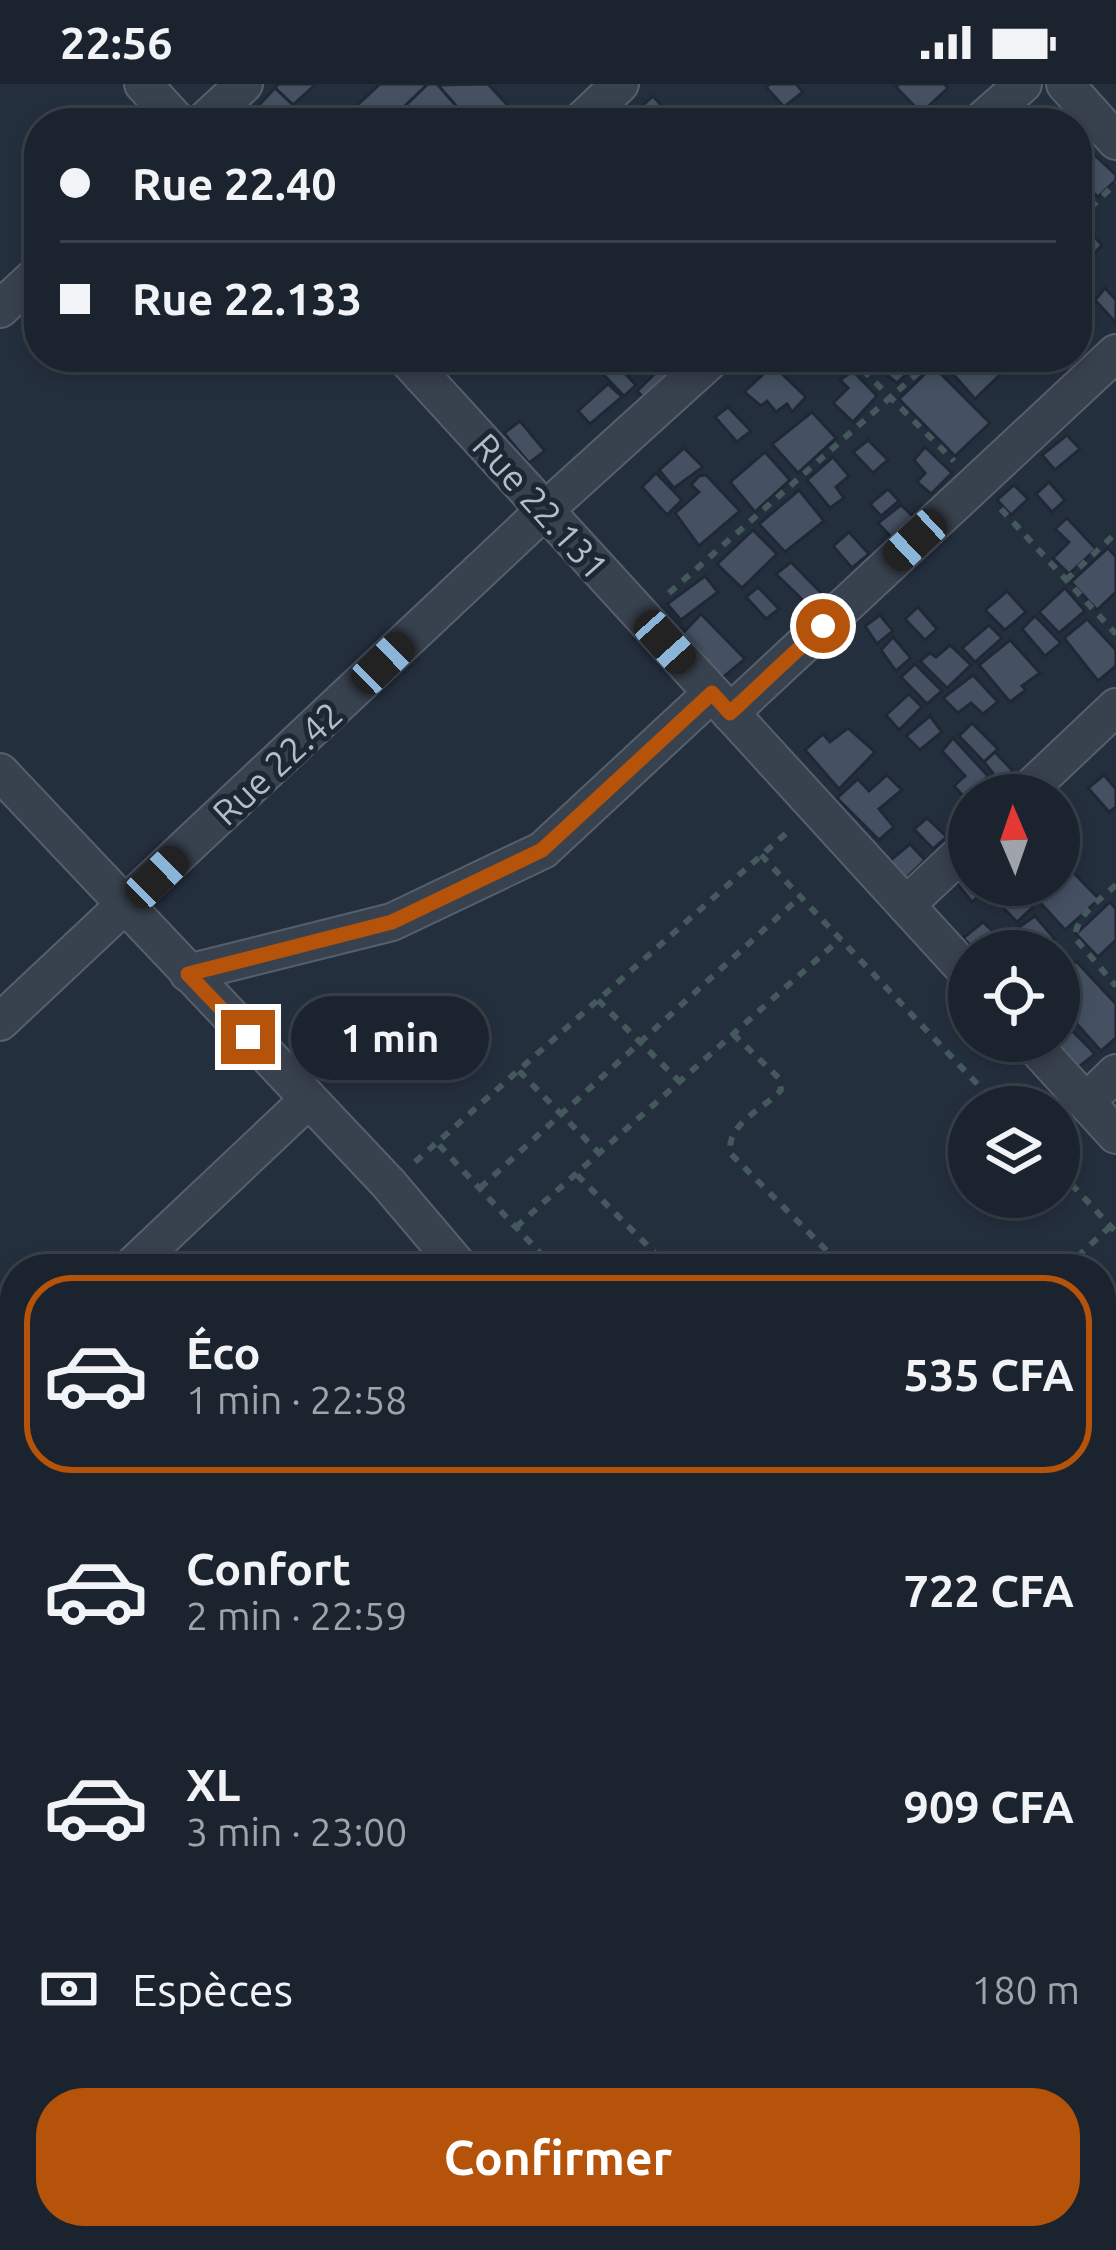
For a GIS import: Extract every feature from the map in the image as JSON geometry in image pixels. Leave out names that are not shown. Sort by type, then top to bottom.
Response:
[{"type":"street","points":[[143,84],[165,108]]},
{"type":"street","points":[[218,108],[244,84]]},
{"type":"street","points":[[595,108],[620,84]]},
{"type":"street","points":[[996,108],[1023,84]]},
{"type":"street","points":[[1065,84],[1086,108]]},
{"type":"street","points":[[1092,114],[1116,141]]},
{"type":"street","points":[[0,309],[24,287]]},
{"type":"street","points":[[188,974],[392,922],[542,850],[721,703],[1116,352]]},
{"type":"street","name":"Rue 22.131","points":[[419,372],[948,951]]},
{"type":"street","name":"Rue 22.42","points":[[0,1022],[697,372]]},
{"type":"street","points":[[1045,774],[1116,707]]},
{"type":"street","points":[[0,772],[388,1183],[448,1254]]},
{"type":"street","points":[[906,905],[948,865]]},
{"type":"street","points":[[1049,1062],[1116,1135]]},
{"type":"street","points":[[1086,1102],[1116,1073]]},
{"type":"street","points":[[145,1254],[307,1101]]},
{"type":"path","points":[[1092,206],[1116,183]]},
{"type":"path","points":[[642,616],[918,372]]},
{"type":"path","points":[[1066,580],[1116,532]]},
{"type":"path","points":[[388,1183],[816,806]]},
{"type":"path","points":[[761,855],[979,1086]]},
{"type":"path","points":[[1116,886],[1082,917],[1075,938],[1116,986]]},
{"type":"path","points":[[480,1188],[801,896]]},
{"type":"path","points":[[516,1227],[840,939]]},
{"type":"path","points":[[598,1000],[680,1082]]},
{"type":"path","points":[[734,1034],[779,1078],[782,1090],[734,1131],[728,1142],[730,1154],[830,1254]]},
{"type":"path","points":[[519,1071],[600,1154]]},
{"type":"path","points":[[437,1144],[541,1254]]},
{"type":"path","points":[[577,1175],[655,1254]]},
{"type":"path","points":[[1080,1192],[1114,1226],[1081,1254]]},
{"type":"building","points":[[278,84],[316,84],[293,105],[275,88]]},
{"type":"building","points":[[380,84],[428,84],[407,108],[354,108]]},
{"type":"building","points":[[428,84],[438,84],[458,108],[407,108]]},
{"type":"building","points":[[488,84],[510,108],[458,108],[438,85]]},
{"type":"building","points":[[796,84],[803,92],[784,107],[766,87]]},
{"type":"building","points":[[944,84],[948,88],[926,108],[916,108],[896,87]]},
{"type":"building","points":[[275,88],[293,105],[290,108],[256,108]]},
{"type":"building","points":[[653,96],[664,108],[639,108]]},
{"type":"building","points":[[1092,152],[1116,175],[1098,197],[1092,192]]},
{"type":"building","points":[[1092,234],[1102,245],[1092,256]]},
{"type":"building","points":[[1105,288],[1116,300],[1116,323],[1095,300]]},
{"type":"building","points":[[601,372],[624,372],[636,385],[624,396]]},
{"type":"building","points":[[657,372],[679,372],[648,402],[637,391]]},
{"type":"building","points":[[765,372],[780,372],[806,397],[792,412],[787,404],[776,412],[767,401],[761,406],[744,392]]},
{"type":"building","points":[[854,372],[877,396],[853,422],[833,403],[848,388],[840,380]]},
{"type":"building","points":[[883,372],[908,372],[897,383]]},
{"type":"building","points":[[927,372],[939,372],[990,423],[955,456],[899,399]]},
{"type":"building","points":[[951,372],[1003,372],[975,399]]},
{"type":"building","points":[[608,384],[622,397],[590,424],[578,411]]},
{"type":"building","points":[[728,407],[751,431],[737,442],[715,417]]},
{"type":"building","points":[[812,412],[836,438],[798,473],[772,444]]},
{"type":"building","points":[[520,421],[545,451],[529,463],[504,433]]},
{"type":"building","points":[[1067,435],[1080,449],[1055,470],[1042,455]]},
{"type":"building","points":[[868,440],[888,460],[873,473],[853,452]]},
{"type":"building","points":[[925,447],[952,473],[931,494],[917,482],[925,473],[914,460]]},
{"type":"building","points":[[684,448],[703,467],[674,488],[659,470]]},
{"type":"building","points":[[765,452],[790,480],[755,512],[730,482]]},
{"type":"building","points":[[833,457],[849,476],[836,487],[844,498],[830,508],[807,480]]},
{"type":"building","points":[[656,473],[682,500],[667,515],[642,487]]},
{"type":"building","points":[[706,475],[740,511],[699,546],[675,513],[699,492],[691,485]]},
{"type":"building","points":[[1049,482],[1065,500],[1052,512],[1036,494]]},
{"type":"building","points":[[1014,485],[1028,499],[1011,515],[997,500]]},
{"type":"building","points":[[888,489],[899,501],[881,516],[870,504]]},
{"type":"building","points":[[799,490],[824,521],[785,552],[759,524]]},
{"type":"building","points":[[901,505],[915,518],[892,538],[878,523]]},
{"type":"building","points":[[1067,518],[1096,549],[1069,574],[1053,558],[1069,542],[1055,529]]},
{"type":"building","points":[[753,530],[777,554],[742,588],[717,564]]},
{"type":"building","points":[[849,532],[869,554],[852,568],[833,546]]},
{"type":"building","points":[[1108,548],[1116,557],[1116,592],[1097,610],[1071,582]]},
{"type":"building","points":[[791,562],[824,596],[811,608],[776,574]]},
{"type":"building","points":[[705,576],[718,592],[681,620],[667,604]]},
{"type":"building","points":[[758,587],[779,609],[766,619],[746,597]]},
{"type":"building","points":[[1065,588],[1085,611],[1059,633],[1039,612]]},
{"type":"building","points":[[1007,591],[1026,612],[1005,630],[985,610]]},
{"type":"building","points":[[918,607],[937,629],[925,640],[905,619]]},
{"type":"building","points":[[701,614],[745,659],[721,679],[681,635]]},
{"type":"building","points":[[880,615],[893,631],[877,644],[865,626]]},
{"type":"building","points":[[1035,616],[1061,643],[1045,656],[1022,629]]},
{"type":"building","points":[[1087,619],[1116,650],[1116,666],[1098,681],[1064,638]]},
{"type":"building","points":[[989,625],[1002,638],[975,662],[962,648]]},
{"type":"building","points":[[893,637],[911,658],[896,671],[881,650]]},
{"type":"building","points":[[1010,640],[1040,673],[1010,702],[979,665]]},
{"type":"building","points":[[950,645],[971,665],[947,688],[920,661],[930,653],[936,657]]},
{"type":"building","points":[[915,664],[942,691],[927,704],[901,677]]},
{"type":"building","points":[[973,675],[998,702],[983,714],[971,703],[958,713],[943,698]]},
{"type":"building","points":[[909,694],[922,707],[899,730],[886,715]]},
{"type":"building","points":[[930,716],[942,732],[920,750],[906,736]]},
{"type":"building","points":[[972,723],[998,749],[984,762],[959,736]]},
{"type":"building","points":[[848,728],[875,752],[839,789],[805,750],[823,734],[830,742]]},
{"type":"building","points":[[953,738],[986,774],[963,774],[942,751]]},
{"type":"building","points":[[995,752],[1013,771],[993,774],[984,762]]},
{"type":"building","points":[[887,775],[902,790],[879,809],[894,827],[879,840],[837,798],[858,779],[869,791]]},
{"type":"building","points":[[1104,775],[1116,789],[1116,807],[1109,812],[1088,788]]},
{"type":"building","points":[[927,818],[947,837],[933,849],[914,829]]},
{"type":"building","points":[[910,844],[925,860],[903,881],[887,863]]},
{"type":"building","points":[[1080,879],[1099,899],[1065,930],[1043,906],[1080,906]]},
{"type":"building","points":[[1110,902],[1116,909],[1116,940],[1098,957],[1080,938],[1080,930]]},
{"type":"building","points":[[1002,906],[1032,906],[1017,922]]},
{"type":"building","points":[[1035,916],[1047,930],[1015,930]]},
{"type":"building","points":[[1080,965],[1116,1004],[1116,1038],[1101,1051],[1080,1028]]},
{"type":"building","points":[[1080,1039],[1095,1054],[1075,1070],[1068,1062],[1080,1062]]},
{"type":"route","points":[[248,1037],[188,974],[392,922],[542,850],[712,693],[730,713],[823,626]]}]
